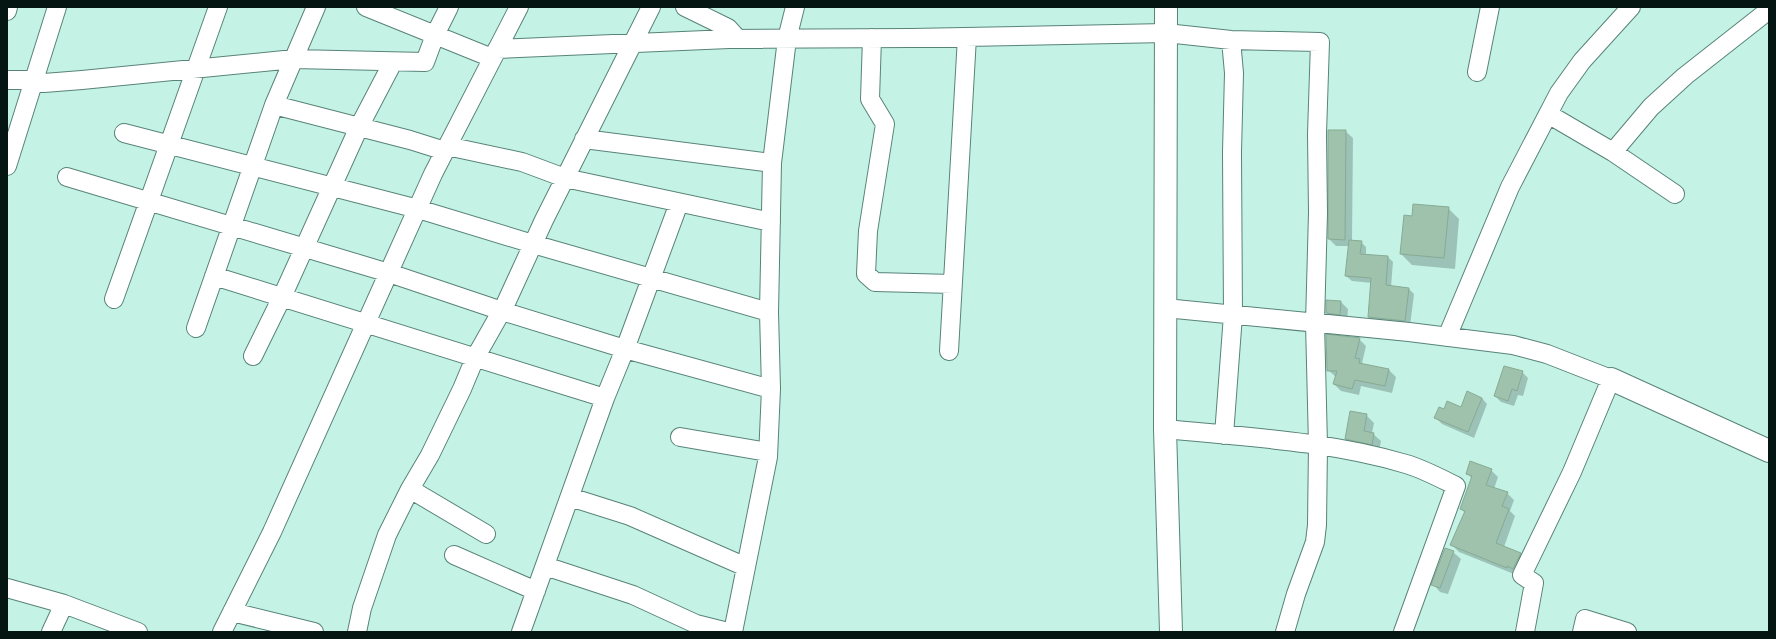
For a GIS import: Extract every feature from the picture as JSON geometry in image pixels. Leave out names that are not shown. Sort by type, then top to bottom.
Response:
[{"type":"street","points":[[7,11],[8,7]]},
{"type":"street","points":[[7,166],[57,7]]},
{"type":"street","points":[[114,299],[218,7]]},
{"type":"street","points":[[196,328],[274,105],[316,7]]},
{"type":"street","points":[[366,7],[435,35],[495,54],[632,44],[738,39],[967,37],[1166,33],[1231,40],[1320,42],[1317,134],[1318,213],[1315,323],[1318,445],[1317,525],[1315,542],[1296,594],[1285,632]]},
{"type":"street","points":[[7,80],[25,80],[44,83],[75,81],[294,59],[425,62],[435,35],[449,7]]},
{"type":"street","points":[[222,632],[272,532],[446,148],[520,7]]},
{"type":"street","points":[[357,632],[362,608],[387,535],[410,489],[430,455],[476,358],[502,311],[564,178],[651,7]]},
{"type":"street","points":[[685,7],[728,28],[738,39]]},
{"type":"street","points":[[733,632],[768,452],[771,389],[769,312],[772,163],[787,39],[795,7]]},
{"type":"street","points":[[1166,7],[1165,429],[1171,632]]},
{"type":"street","points":[[1476,72],[1490,7]]},
{"type":"street","points":[[1447,337],[1510,187],[1559,93],[1582,61],[1631,7]]},
{"type":"street","points":[[1613,152],[1651,108],[1685,76],[1769,10]]},
{"type":"street","points":[[949,351],[967,37]]},
{"type":"street","points":[[872,38],[870,99],[885,124],[868,231],[866,274],[875,282],[953,284]]},
{"type":"street","points":[[1224,435],[1233,315],[1232,152],[1234,73],[1231,40]]},
{"type":"street","points":[[253,356],[282,297],[303,247],[359,127],[393,62]]},
{"type":"street","points":[[274,105],[410,140],[522,162],[564,178],[771,222]]},
{"type":"street","points":[[1548,114],[1613,152],[1675,194]]},
{"type":"street","points":[[124,133],[418,209],[532,244],[769,312]]},
{"type":"street","points":[[584,139],[772,163]]},
{"type":"street","points":[[67,177],[389,273],[502,311],[625,349],[771,389]]},
{"type":"street","points":[[521,632],[605,398],[625,349],[679,203]]},
{"type":"street","points":[[214,276],[605,398]]},
{"type":"street","points":[[1165,308],[1447,337],[1520,347],[1547,354],[1611,379],[1769,451]]},
{"type":"street","points":[[1525,632],[1534,583],[1522,575],[1572,472],[1611,379]]},
{"type":"street","points":[[1165,429],[1318,445],[1407,464],[1456,486],[1403,632]]},
{"type":"street","points":[[680,437],[768,452]]},
{"type":"street","points":[[410,489],[486,534]]},
{"type":"street","points":[[570,497],[630,516],[746,567]]},
{"type":"street","points":[[454,555],[536,591]]},
{"type":"street","points":[[544,566],[633,595],[696,624],[728,632]]},
{"type":"street","points":[[7,588],[64,604],[138,632]]},
{"type":"street","points":[[50,632],[64,604]]},
{"type":"street","points":[[232,612],[314,632]]},
{"type":"street","points":[[1582,632],[1585,619],[1627,632]]},
{"type":"building","points":[[1328,130],[1346,130],[1345,240],[1328,239]]},
{"type":"building","points":[[1413,204],[1449,207],[1444,258],[1400,254],[1404,215],[1412,216]]},
{"type":"building","points":[[1349,240],[1362,241],[1360,254],[1388,256],[1386,285],[1409,288],[1405,321],[1368,317],[1371,278],[1345,276]]},
{"type":"building","points":[[1326,300],[1341,301],[1340,315],[1326,313]]},
{"type":"building","points":[[1326,334],[1360,338],[1355,358],[1360,359],[1359,363],[1389,369],[1385,386],[1355,380],[1352,389],[1333,384],[1337,371],[1327,371]]},
{"type":"building","points":[[1504,366],[1523,371],[1517,391],[1512,389],[1508,401],[1494,396]]},
{"type":"building","points":[[1467,391],[1482,398],[1468,432],[1434,418],[1439,407],[1444,409],[1447,401],[1461,407]]},
{"type":"building","points":[[1350,411],[1367,414],[1364,431],[1374,433],[1372,445],[1345,439]]},
{"type":"building","points":[[1470,461],[1492,469],[1486,485],[1508,492],[1502,506],[1509,509],[1496,543],[1521,553],[1513,569],[1507,566],[1507,568],[1450,545],[1465,511],[1460,509],[1472,476],[1466,474]]},
{"type":"building","points":[[1445,548],[1454,551],[1440,588],[1431,585]]}]
